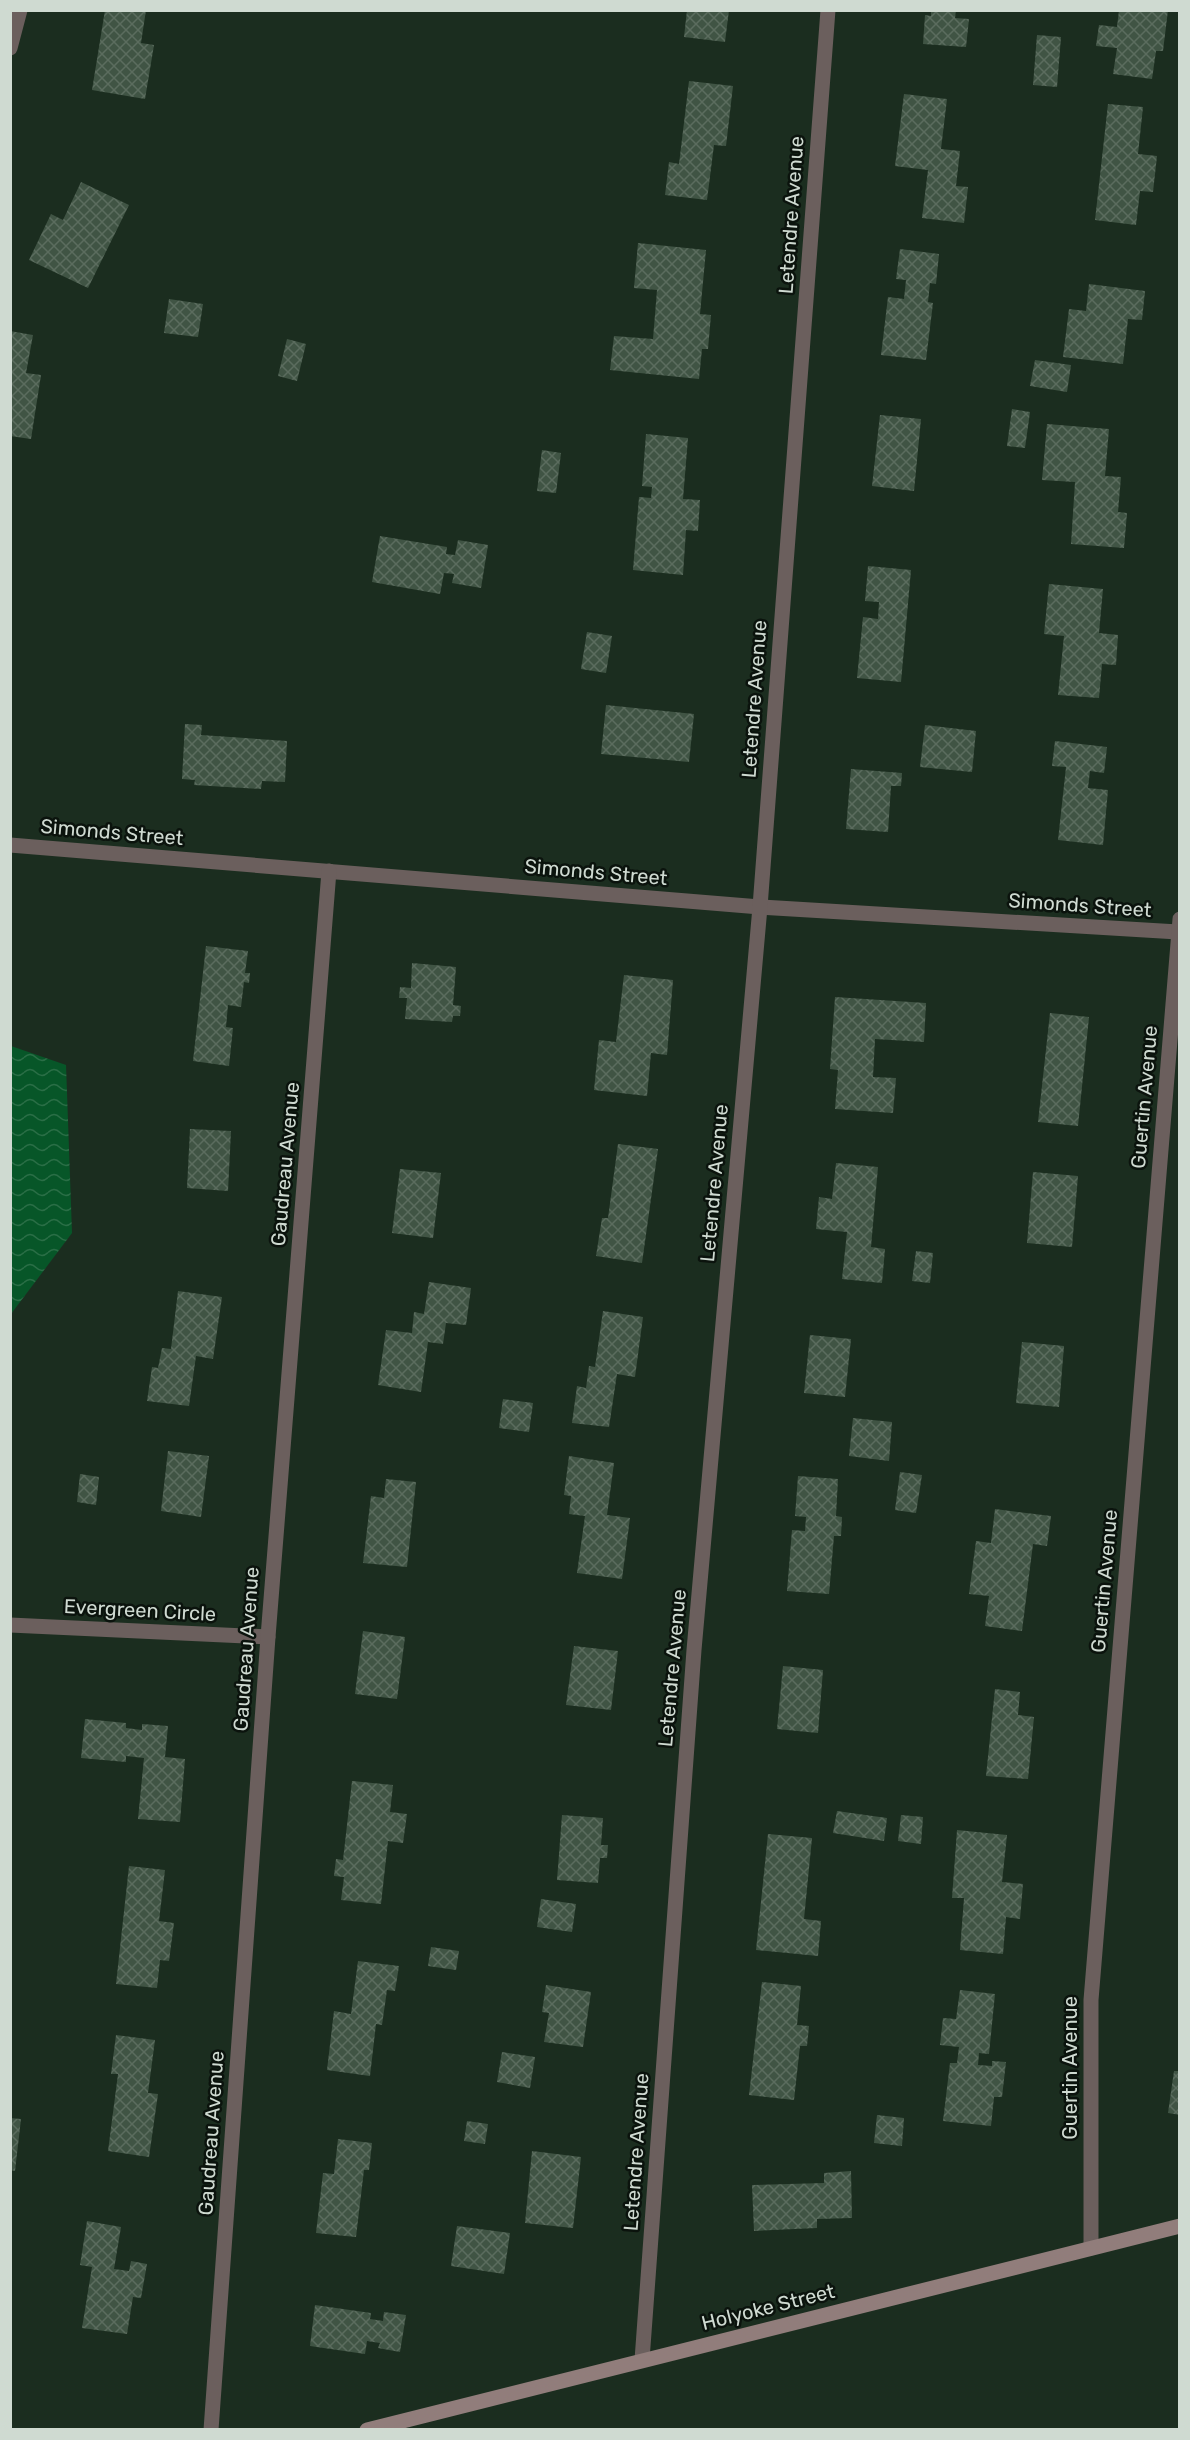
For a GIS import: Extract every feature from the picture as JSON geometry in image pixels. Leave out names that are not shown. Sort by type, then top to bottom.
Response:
[{"type":"main road","name":"Holyoke Street","points":[[367,2430],[1179,2226]]},
{"type":"street","points":[[10,48],[20,10]]},
{"type":"street","name":"Letendre Avenue","points":[[642,2360],[694,1650],[760,907],[828,10]]},
{"type":"street","name":"Simonds Street","points":[[10,845],[760,907],[1179,926]]},
{"type":"street","name":"Gaudreau Avenue","points":[[211,2430],[268,1637],[329,871]]},
{"type":"street","name":"Guertin Avenue","points":[[1091,2248],[1090,2000],[1179,926]]},
{"type":"street","name":"Evergreen Circle","points":[[10,1625],[268,1637]]},
{"type":"water","points":[[11,1046],[66,1065],[72,1233],[11,1314]]},
{"type":"building","points":[[105,10],[146,10],[141,43],[154,45],[145,99],[92,90]]},
{"type":"building","points":[[687,10],[729,10],[725,42],[684,37]]},
{"type":"building","points":[[931,10],[956,10],[955,18],[969,19],[966,47],[923,44],[925,15],[931,16]]},
{"type":"building","points":[[1119,10],[1168,10],[1163,51],[1156,51],[1152,79],[1113,74],[1117,48],[1096,46],[1099,25],[1117,27]]},
{"type":"building","points":[[1037,35],[1061,37],[1057,87],[1033,85]]},
{"type":"building","points":[[689,81],[733,86],[726,146],[714,145],[707,200],[665,195],[669,162],[679,164]]},
{"type":"building","points":[[904,94],[947,99],[941,149],[960,151],[956,186],[968,187],[964,223],[922,218],[928,170],[895,166]]},
{"type":"building","points":[[1108,104],[1143,107],[1138,154],[1157,156],[1153,192],[1140,191],[1136,225],[1095,220]]},
{"type":"building","points":[[81,182],[129,205],[88,288],[29,260],[51,214],[63,220]]},
{"type":"building","points":[[638,243],[706,250],[700,314],[711,315],[708,349],[702,349],[699,379],[610,370],[614,336],[653,339],[657,290],[634,288]]},
{"type":"building","points":[[900,249],[939,254],[936,284],[930,283],[928,302],[933,303],[926,360],[881,355],[888,297],[904,299],[906,280],[896,279]]},
{"type":"building","points":[[1089,284],[1145,291],[1142,320],[1128,319],[1123,364],[1063,357],[1069,309],[1086,311]]},
{"type":"building","points":[[169,299],[203,304],[198,337],[164,333]]},
{"type":"building","points":[[10,331],[33,335],[26,373],[41,375],[31,439],[10,436]]},
{"type":"building","points":[[287,339],[306,344],[297,381],[278,376]]},
{"type":"building","points":[[1035,360],[1071,365],[1067,392],[1030,386]]},
{"type":"building","points":[[1012,409],[1030,412],[1025,448],[1007,446]]},
{"type":"building","points":[[880,415],[921,419],[914,491],[872,486]]},
{"type":"building","points":[[1047,424],[1109,429],[1105,476],[1121,477],[1118,512],[1127,513],[1124,548],[1071,544],[1075,482],[1042,480]]},
{"type":"building","points":[[646,434],[688,438],[683,499],[700,500],[698,531],[686,530],[683,575],[633,570],[639,497],[651,498],[652,487],[642,486]]},
{"type":"building","points":[[542,450],[561,453],[556,493],[537,491]]},
{"type":"building","points":[[380,536],[447,547],[446,554],[455,555],[458,540],[488,545],[481,588],[452,583],[454,574],[444,573],[440,594],[372,582]]},
{"type":"building","points":[[868,566],[911,570],[901,682],[857,678],[863,617],[878,619],[879,602],[865,601]]},
{"type":"building","points":[[1049,584],[1103,589],[1099,633],[1118,635],[1116,665],[1102,664],[1099,698],[1058,695],[1064,636],[1044,634]]},
{"type":"building","points":[[587,632],[612,636],[606,673],[581,669]]},
{"type":"building","points":[[606,705],[694,714],[689,762],[601,754]]},
{"type":"building","points":[[185,724],[202,725],[201,735],[287,741],[285,782],[262,781],[261,789],[194,785],[195,780],[182,779]]},
{"type":"building","points":[[925,725],[976,731],[972,772],[920,767]]},
{"type":"building","points":[[1055,741],[1107,747],[1104,773],[1090,771],[1088,788],[1108,790],[1103,845],[1058,840],[1066,767],[1052,766]]},
{"type":"building","points":[[851,769],[902,773],[901,786],[891,786],[888,832],[846,829]]},
{"type":"building","points":[[206,946],[248,951],[245,973],[250,973],[249,983],[244,982],[241,1007],[228,1005],[226,1027],[233,1028],[229,1066],[193,1061]]},
{"type":"building","points":[[412,963],[456,967],[453,1005],[461,1006],[460,1016],[453,1016],[452,1022],[405,1019],[407,998],[399,998],[400,987],[411,988]]},
{"type":"building","points":[[624,975],[673,980],[667,1055],[651,1053],[647,1096],[594,1090],[599,1040],[616,1042]]},
{"type":"building","points":[[835,997],[926,1003],[924,1042],[875,1039],[873,1077],[896,1078],[893,1113],[835,1109],[838,1070],[830,1069]]},
{"type":"building","points":[[1050,1013],[1089,1017],[1078,1126],[1038,1122]]},
{"type":"building","points":[[190,1129],[231,1131],[228,1191],[187,1188]]},
{"type":"building","points":[[618,1144],[658,1149],[642,1263],[596,1256],[602,1218],[608,1218]]},
{"type":"building","points":[[836,1163],[878,1167],[871,1247],[885,1249],[882,1283],[842,1279],[847,1232],[816,1229],[819,1197],[832,1199]]},
{"type":"building","points":[[400,1169],[441,1173],[433,1238],[392,1233]]},
{"type":"building","points":[[1033,1172],[1078,1176],[1072,1247],[1027,1243]]},
{"type":"building","points":[[916,1251],[933,1253],[930,1283],[912,1281]]},
{"type":"building","points":[[429,1282],[471,1288],[466,1325],[446,1323],[443,1344],[428,1342],[421,1392],[378,1385],[386,1330],[412,1333],[414,1312],[424,1314]]},
{"type":"building","points":[[178,1291],[222,1297],[213,1359],[196,1356],[189,1406],[147,1401],[152,1367],[158,1368],[162,1348],[171,1349]]},
{"type":"building","points":[[603,1311],[643,1317],[635,1377],[617,1374],[609,1427],[572,1423],[577,1386],[586,1388],[589,1366],[595,1367]]},
{"type":"building","points":[[810,1335],[851,1339],[845,1397],[804,1393]]},
{"type":"building","points":[[1022,1342],[1064,1346],[1059,1407],[1016,1403]]},
{"type":"building","points":[[503,1399],[533,1403],[529,1432],[499,1428]]},
{"type":"building","points":[[853,1418],[892,1422],[889,1461],[849,1456]]},
{"type":"building","points":[[168,1451],[209,1456],[201,1517],[161,1511]]},
{"type":"building","points":[[569,1456],[614,1463],[607,1515],[630,1518],[622,1579],[577,1573],[585,1516],[569,1514],[571,1496],[564,1495]]},
{"type":"building","points":[[900,1472],[922,1475],[916,1513],[895,1510]]},
{"type":"building","points":[[80,1474],[99,1477],[96,1505],[77,1502]]},
{"type":"building","points":[[798,1476],[838,1479],[836,1516],[842,1517],[841,1536],[834,1536],[829,1594],[787,1591],[792,1530],[805,1531],[806,1517],[795,1516]]},
{"type":"building","points":[[386,1479],[416,1482],[407,1567],[363,1563],[371,1496],[384,1498]]},
{"type":"building","points":[[995,1509],[1051,1516],[1047,1546],[1033,1544],[1022,1631],[985,1626],[989,1596],[969,1594],[976,1541],[991,1543]]},
{"type":"building","points":[[363,1631],[405,1637],[397,1699],[355,1694]]},
{"type":"building","points":[[574,1646],[618,1651],[611,1710],[566,1705]]},
{"type":"building","points":[[783,1666],[823,1670],[818,1733],[777,1729]]},
{"type":"building","points":[[995,1689],[1020,1692],[1018,1715],[1034,1717],[1028,1779],[986,1776]]},
{"type":"building","points":[[85,1719],[126,1723],[126,1728],[142,1730],[142,1724],[168,1726],[165,1757],[185,1759],[180,1822],[138,1819],[144,1758],[126,1756],[126,1762],[81,1758]]},
{"type":"building","points":[[352,1781],[393,1785],[390,1812],[407,1814],[403,1843],[388,1841],[381,1904],[341,1900],[344,1877],[334,1876],[336,1859],[343,1860]]},
{"type":"building","points":[[837,1811],[887,1818],[884,1841],[833,1833]]},
{"type":"building","points":[[562,1815],[603,1818],[601,1845],[608,1845],[607,1858],[600,1858],[598,1883],[557,1880]]},
{"type":"building","points":[[901,1815],[923,1817],[921,1844],[898,1841]]},
{"type":"building","points":[[957,1830],[1007,1835],[1002,1882],[1023,1884],[1020,1919],[1006,1917],[1003,1954],[960,1950],[964,1898],[952,1898]]},
{"type":"building","points":[[768,1834],[812,1838],[804,1919],[821,1921],[818,1956],[756,1950]]},
{"type":"building","points":[[129,1866],[165,1870],[159,1921],[174,1923],[169,1961],[160,1960],[157,1988],[116,1984]]},
{"type":"building","points":[[541,1899],[576,1904],[572,1932],[537,1927]]},
{"type":"building","points":[[431,1947],[459,1951],[456,1970],[428,1966]]},
{"type":"building","points":[[358,1961],[399,1966],[395,1991],[387,1990],[382,2025],[376,2024],[370,2076],[327,2070],[334,2011],[351,2014]]},
{"type":"building","points":[[762,1982],[801,1986],[797,2025],[809,2026],[807,2046],[800,2046],[794,2100],[749,2095]]},
{"type":"building","points":[[546,1985],[591,1992],[583,2047],[544,2042],[549,2013],[542,2012]]},
{"type":"building","points":[[960,1990],[995,1994],[989,2054],[979,2053],[978,2065],[992,2066],[992,2061],[1006,2062],[1002,2097],[994,2097],[991,2126],[943,2121],[950,2063],[957,2063],[959,2047],[940,2045],[943,2018],[956,2019]]},
{"type":"building","points":[[116,2035],[155,2040],[148,2093],[158,2094],[149,2157],[108,2151],[118,2074],[111,2074]]},
{"type":"building","points":[[502,2052],[535,2057],[530,2088],[497,2082]]},
{"type":"building","points":[[1174,2071],[1180,2071],[1180,2115],[1168,2113]]},
{"type":"building","points":[[877,2115],[904,2118],[902,2146],[874,2143]]},
{"type":"building","points":[[10,2118],[21,2119],[15,2171],[10,2170]]},
{"type":"building","points":[[467,2121],[488,2124],[485,2144],[464,2141]]},
{"type":"building","points":[[338,2139],[372,2143],[369,2170],[364,2170],[356,2237],[316,2233],[323,2173],[334,2174]]},
{"type":"building","points":[[532,2151],[581,2157],[573,2228],[525,2223]]},
{"type":"building","points":[[851,2171],[852,2218],[817,2219],[817,2228],[754,2231],[752,2185],[824,2183],[824,2173]]},
{"type":"building","points":[[87,2221],[121,2227],[114,2269],[129,2271],[131,2261],[147,2264],[141,2298],[133,2297],[127,2334],[82,2328],[92,2267],[80,2265]]},
{"type":"building","points":[[457,2226],[510,2233],[504,2274],[451,2266]]},
{"type":"building","points":[[315,2305],[371,2313],[370,2319],[383,2321],[384,2312],[406,2315],[400,2352],[378,2348],[380,2343],[367,2341],[365,2354],[310,2346]]}]
